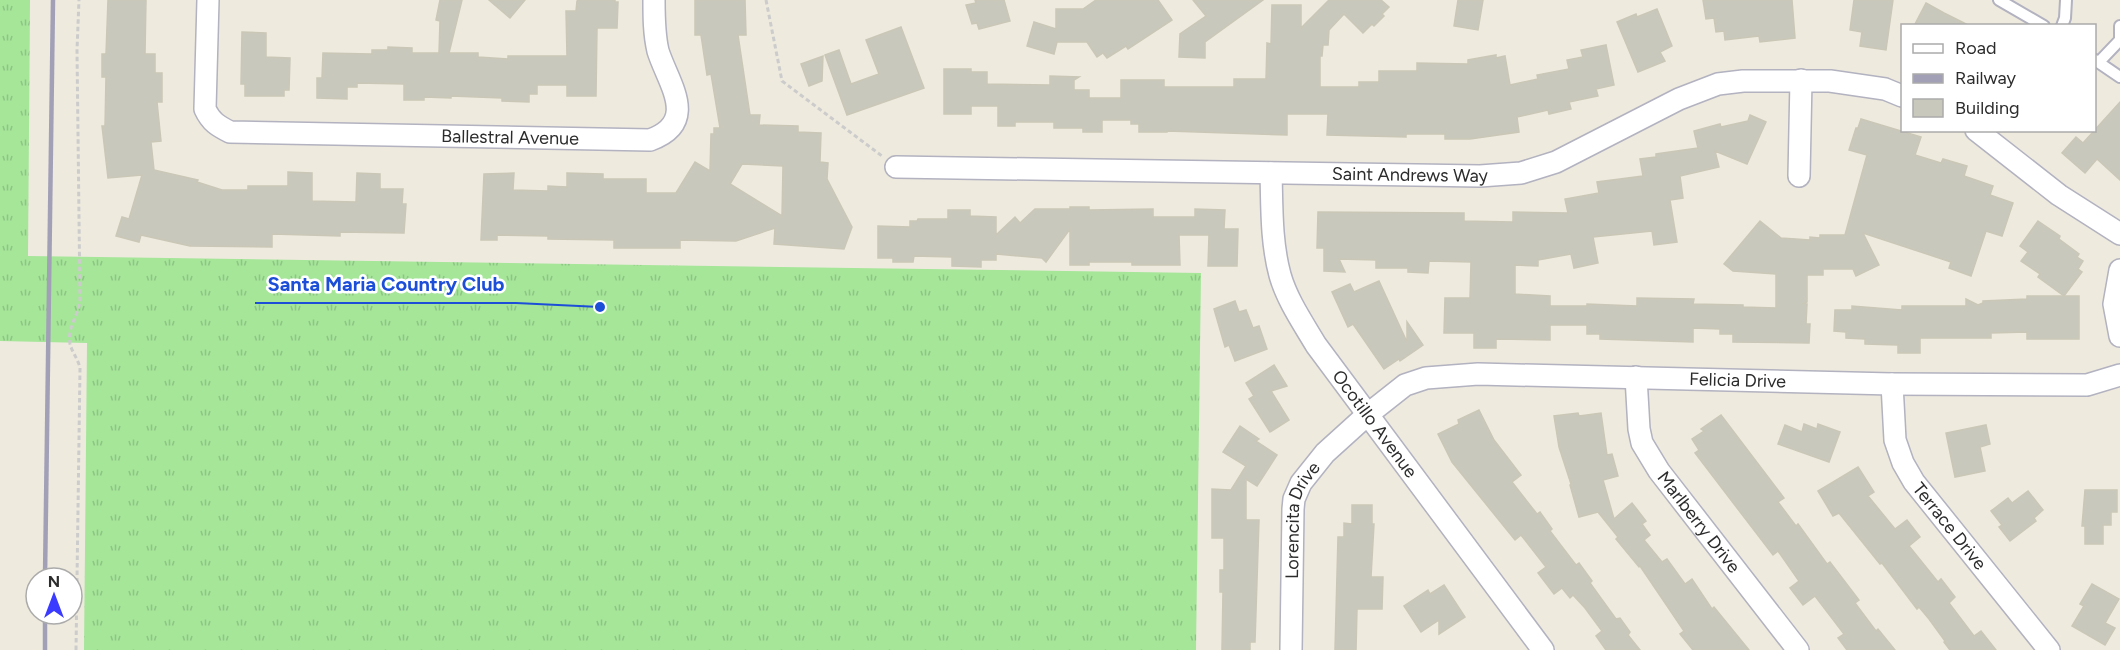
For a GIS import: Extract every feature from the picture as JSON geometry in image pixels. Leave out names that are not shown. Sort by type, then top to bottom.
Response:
[{"type":"street","name":"Ballestral Avenue","points":[[208,0],[205,109],[214,124],[231,132],[650,140],[664,135],[673,126],[678,106],[674,86],[658,51],[654,26],[654,0]]},
{"type":"street","points":[[1799,176],[1800,80]]},
{"type":"street","name":"Saint Andrews Way","points":[[896,167],[1479,176],[1521,173],[1556,162],[1679,99],[1718,84],[1743,81],[1830,81],[1885,89],[1901,96]]},
{"type":"street","points":[[1979,132],[2059,195],[2120,234]]},
{"type":"street","name":"Ocotillo Avenue","points":[[1271,173],[1273,243],[1280,276],[1289,299],[1316,345],[1543,650]]},
{"type":"street","points":[[2120,270],[2114,304],[2120,336]]},
{"type":"street","name":"Felicia Drive","points":[[1367,415],[1405,385],[1425,378],[1478,374],[1892,384],[2087,385],[2120,375]]},
{"type":"street","name":"Marlberry Drive","points":[[1636,377],[1642,443],[1659,471],[1798,650]]},
{"type":"street","name":"Terrace Drive","points":[[1892,384],[1895,440],[1903,463],[1914,482],[2049,650]]},
{"type":"street","name":"Lorencita Drive","points":[[1292,650],[1294,499],[1300,483],[1325,453],[1367,415]]},
{"type":"lane","points":[[2063,24],[2066,0]]},
{"type":"lane","points":[[2003,1],[2041,24]]},
{"type":"lane","points":[[2120,26],[2120,40],[2097,61],[2120,77]]},
{"type":"path","points":[[76,650],[80,368],[78,358],[70,346],[70,334],[71,323],[78,314],[80,301],[77,50],[79,0]]},
{"type":"path","points":[[766,0],[782,81],[896,167]]},
{"type":"green space","points":[[0,0],[30,0],[28,256],[1201,273],[1196,650],[84,650],[87,343],[0,341]]},
{"type":"building","points":[[108,0],[146,0],[145,54],[155,54],[155,73],[162,73],[162,102],[157,102],[161,141],[151,142],[154,170],[198,180],[197,182],[222,190],[248,190],[248,186],[288,186],[288,172],[312,173],[312,201],[356,202],[357,173],[380,174],[380,189],[403,189],[402,204],[406,204],[404,233],[340,232],[340,236],[272,234],[272,247],[190,246],[141,235],[139,242],[116,236],[122,217],[129,219],[142,175],[108,178],[102,126],[105,126],[106,77],[102,77],[102,54],[106,54]]},
{"type":"building","points":[[440,0],[462,0],[449,53],[478,53],[478,57],[508,59],[508,56],[567,56],[566,11],[576,11],[579,0],[615,0],[618,2],[617,28],[597,28],[596,96],[567,96],[567,85],[537,85],[537,94],[529,94],[529,102],[502,101],[502,98],[451,96],[451,98],[424,97],[424,100],[404,100],[404,84],[357,83],[357,87],[347,87],[347,99],[317,98],[317,78],[322,78],[323,53],[372,54],[372,50],[388,50],[388,47],[412,48],[412,53],[439,53],[440,21],[436,20]]},
{"type":"building","points":[[489,0],[525,0],[510,18]]},
{"type":"building","points":[[695,0],[745,0],[746,35],[738,35],[750,115],[760,115],[759,125],[798,126],[798,132],[821,133],[820,162],[828,163],[827,179],[852,227],[844,249],[774,244],[775,228],[736,241],[680,240],[680,248],[614,248],[614,240],[548,239],[548,236],[497,235],[497,240],[481,240],[484,174],[514,173],[513,190],[548,191],[548,186],[567,187],[567,173],[603,174],[603,179],[646,179],[646,193],[676,193],[695,162],[710,171],[711,134],[714,134],[714,128],[720,128],[711,74],[707,75],[701,35],[695,35]],"holes":[[[742,164],[783,166],[782,216],[730,184]]]},
{"type":"building","points":[[975,0],[1004,0],[1010,21],[979,29],[977,23],[972,24],[966,5],[976,3]]},
{"type":"building","points":[[1096,0],[1158,0],[1172,20],[1128,49],[1126,46],[1107,58],[1103,53],[1097,57],[1087,42],[1057,42],[1054,54],[1027,46],[1034,22],[1056,29],[1056,9],[1083,9]]},
{"type":"building","points":[[1193,0],[1263,0],[1205,42],[1205,58],[1179,57],[1180,34],[1206,16]]},
{"type":"building","points":[[1329,0],[1381,0],[1389,7],[1374,26],[1372,24],[1363,33],[1344,14],[1329,30],[1328,45],[1323,45],[1322,56],[1320,56],[1320,87],[1359,87],[1359,82],[1379,82],[1379,71],[1417,71],[1417,63],[1468,64],[1468,60],[1496,55],[1496,58],[1505,56],[1510,85],[1538,79],[1537,75],[1569,69],[1567,60],[1583,57],[1581,50],[1606,45],[1614,85],[1596,89],[1598,96],[1569,102],[1571,109],[1549,114],[1548,110],[1517,117],[1519,132],[1470,139],[1445,139],[1445,134],[1406,134],[1406,137],[1327,135],[1328,114],[1287,114],[1287,135],[1139,132],[1139,124],[1131,124],[1131,120],[1102,120],[1102,132],[1083,132],[1083,128],[1054,128],[1054,122],[1015,122],[1015,126],[998,126],[998,106],[971,106],[971,114],[944,114],[944,69],[971,69],[971,72],[987,72],[987,84],[1050,85],[1050,76],[1079,77],[1074,80],[1074,90],[1089,90],[1089,98],[1121,98],[1121,80],[1164,80],[1164,87],[1234,87],[1234,79],[1266,79],[1267,43],[1271,44],[1272,5],[1301,5],[1301,28]]},
{"type":"building","points":[[1458,0],[1483,0],[1478,30],[1454,26]]},
{"type":"building","points":[[1703,0],[1792,0],[1795,38],[1760,42],[1759,36],[1725,40],[1724,31],[1716,32],[1714,18],[1706,19]]},
{"type":"building","points":[[1854,0],[1893,0],[1886,50],[1860,46],[1862,32],[1850,30]]},
{"type":"building","points":[[1926,3],[1966,24],[1915,24]]},
{"type":"building","points":[[1657,9],[1672,46],[1660,52],[1665,61],[1638,72],[1617,22]]},
{"type":"building","points":[[901,27],[924,88],[847,115],[825,55],[839,50],[851,84],[879,74],[866,40]]},
{"type":"building","points":[[242,32],[266,33],[266,57],[290,58],[289,90],[284,90],[284,96],[245,96],[245,84],[241,84]]},
{"type":"building","points":[[823,56],[822,81],[809,86],[801,64]]},
{"type":"building","points":[[2120,102],[2120,180],[2097,159],[2085,173],[2062,153],[2076,137],[2083,143],[2093,132],[2096,132],[2096,129]]},
{"type":"building","points":[[1750,115],[1766,122],[1747,164],[1715,151],[1719,167],[1680,176],[1683,198],[1670,200],[1677,242],[1654,245],[1652,231],[1593,237],[1598,263],[1574,268],[1571,254],[1538,260],[1538,266],[1515,265],[1515,294],[1550,296],[1550,306],[1587,306],[1587,304],[1637,306],[1637,298],[1694,299],[1693,304],[1776,308],[1776,274],[1733,271],[1724,264],[1760,221],[1781,238],[1810,240],[1810,237],[1820,238],[1820,235],[1845,235],[1867,155],[1849,150],[1861,119],[1921,137],[1915,155],[1941,163],[1943,159],[1967,166],[1964,176],[1993,186],[1990,195],[2013,203],[2002,236],[1986,231],[1971,276],[1949,268],[1951,262],[1863,233],[1879,265],[1856,276],[1853,269],[1823,269],[1823,275],[1807,275],[1807,302],[1802,304],[1807,304],[1806,324],[1810,324],[1809,343],[1733,342],[1733,334],[1720,334],[1720,329],[1693,328],[1693,342],[1600,339],[1600,334],[1587,334],[1587,325],[1550,325],[1550,340],[1496,339],[1496,348],[1474,348],[1474,333],[1444,333],[1445,298],[1470,298],[1471,262],[1429,261],[1428,273],[1408,272],[1408,268],[1376,268],[1376,260],[1339,259],[1345,272],[1324,271],[1324,248],[1317,248],[1318,212],[1464,213],[1464,221],[1513,222],[1513,212],[1568,213],[1565,199],[1599,193],[1597,182],[1643,176],[1640,159],[1656,157],[1656,154],[1698,148],[1694,131],[1720,124],[1721,127],[1748,121]]},
{"type":"building","points":[[1070,207],[1089,207],[1089,210],[1153,209],[1153,217],[1195,217],[1195,209],[1225,210],[1224,229],[1238,229],[1237,266],[1208,266],[1209,235],[1179,235],[1180,265],[1089,262],[1089,265],[1070,265],[1070,229],[1046,262],[1042,258],[996,254],[996,260],[981,260],[981,267],[952,266],[952,257],[914,256],[913,262],[893,262],[893,258],[878,258],[878,226],[910,227],[910,221],[918,219],[948,219],[948,210],[970,210],[970,216],[996,217],[996,235],[1015,217],[1020,223],[1035,209],[1070,209]]},
{"type":"building","points":[[2038,221],[2060,236],[2059,239],[2079,254],[2077,257],[2083,261],[2078,269],[2082,272],[2064,296],[2038,277],[2040,274],[2021,261],[2028,252],[2020,246]]},
{"type":"building","points":[[1379,281],[1407,342],[1407,322],[1423,345],[1384,369],[1353,324],[1348,327],[1332,292],[1350,284],[1354,292]]},
{"type":"building","points":[[2027,296],[2079,296],[2079,339],[2027,339],[2027,332],[1991,333],[1991,338],[1920,338],[1920,353],[1898,353],[1898,345],[1865,344],[1865,339],[1846,338],[1846,332],[1834,331],[1835,310],[1852,310],[1852,306],[1902,310],[1902,306],[1966,306],[1966,299],[1978,305],[1983,301],[2027,299]]},
{"type":"building","points":[[1235,301],[1239,312],[1246,310],[1253,328],[1259,326],[1267,349],[1235,361],[1229,345],[1225,347],[1214,309]]},
{"type":"building","points":[[1274,365],[1287,386],[1271,391],[1289,420],[1270,432],[1249,399],[1254,396],[1246,383]]},
{"type":"building","points":[[1479,410],[1494,440],[1521,475],[1512,482],[1537,514],[1540,512],[1552,529],[1550,531],[1576,565],[1579,563],[1592,581],[1590,583],[1616,619],[1620,618],[1630,632],[1628,635],[1640,650],[1606,650],[1596,636],[1602,631],[1585,608],[1573,595],[1570,598],[1562,588],[1554,594],[1538,573],[1546,567],[1521,535],[1515,540],[1452,462],[1438,434],[1459,424],[1458,420]]},
{"type":"building","points":[[1578,413],[1579,416],[1601,413],[1607,455],[1612,454],[1618,476],[1603,480],[1614,519],[1632,503],[1646,521],[1642,524],[1650,535],[1644,540],[1662,562],[1667,559],[1685,584],[1692,579],[1712,609],[1714,607],[1749,650],[1693,650],[1680,634],[1684,631],[1640,566],[1616,539],[1618,537],[1598,512],[1579,517],[1559,447],[1554,416]]},
{"type":"building","points":[[1721,415],[1784,498],[1778,502],[1796,526],[1798,524],[1827,564],[1830,562],[1859,600],[1855,603],[1876,631],[1878,629],[1895,650],[1847,650],[1838,638],[1844,634],[1815,596],[1803,605],[1790,588],[1799,581],[1778,551],[1773,555],[1695,453],[1699,450],[1692,439],[1704,431],[1701,429]]},
{"type":"building","points":[[1804,424],[1817,429],[1818,424],[1840,432],[1829,462],[1778,444],[1785,425],[1802,432]]},
{"type":"building","points":[[1986,425],[1990,444],[1980,447],[1985,471],[1955,477],[1946,433]]},
{"type":"building","points":[[1240,426],[1259,439],[1256,441],[1277,455],[1257,486],[1246,479],[1246,520],[1259,520],[1255,642],[1250,642],[1250,650],[1222,650],[1223,592],[1220,592],[1220,570],[1224,570],[1224,538],[1212,538],[1212,489],[1231,490],[1246,466],[1223,452]]},
{"type":"building","points":[[1858,467],[1874,492],[1868,496],[1895,529],[1907,520],[1920,537],[1909,546],[1938,582],[1941,579],[1955,597],[1949,603],[1974,636],[1981,631],[1996,650],[1950,650],[1929,619],[1919,607],[1917,609],[1882,563],[1880,564],[1839,513],[1833,516],[1818,491]]},
{"type":"building","points":[[2085,490],[2117,490],[2117,512],[2111,512],[2111,525],[2103,525],[2103,544],[2085,544],[2085,526],[2082,526]]},
{"type":"building","points":[[2028,491],[2043,510],[2034,518],[2036,521],[2010,541],[1999,527],[2002,525],[1991,511],[2008,498],[2012,503]]},
{"type":"building","points":[[1352,505],[1372,505],[1372,524],[1374,524],[1371,577],[1383,577],[1382,609],[1357,609],[1356,650],[1335,650],[1338,537],[1344,537],[1344,523],[1352,524]]},
{"type":"building","points":[[2092,584],[2119,599],[2105,623],[2115,628],[2105,645],[2072,626],[2084,606],[2080,604]]},
{"type":"building","points":[[1444,585],[1465,617],[1439,634],[1439,620],[1421,632],[1404,606],[1428,590],[1430,594]]},
{"type":"railway","points":[[45,566],[53,0]]},
{"type":"railway","points":[[45,626],[45,650]]},
{"type":"place","name":"Santa Maria Country Club","points":[[600,307]]}]
